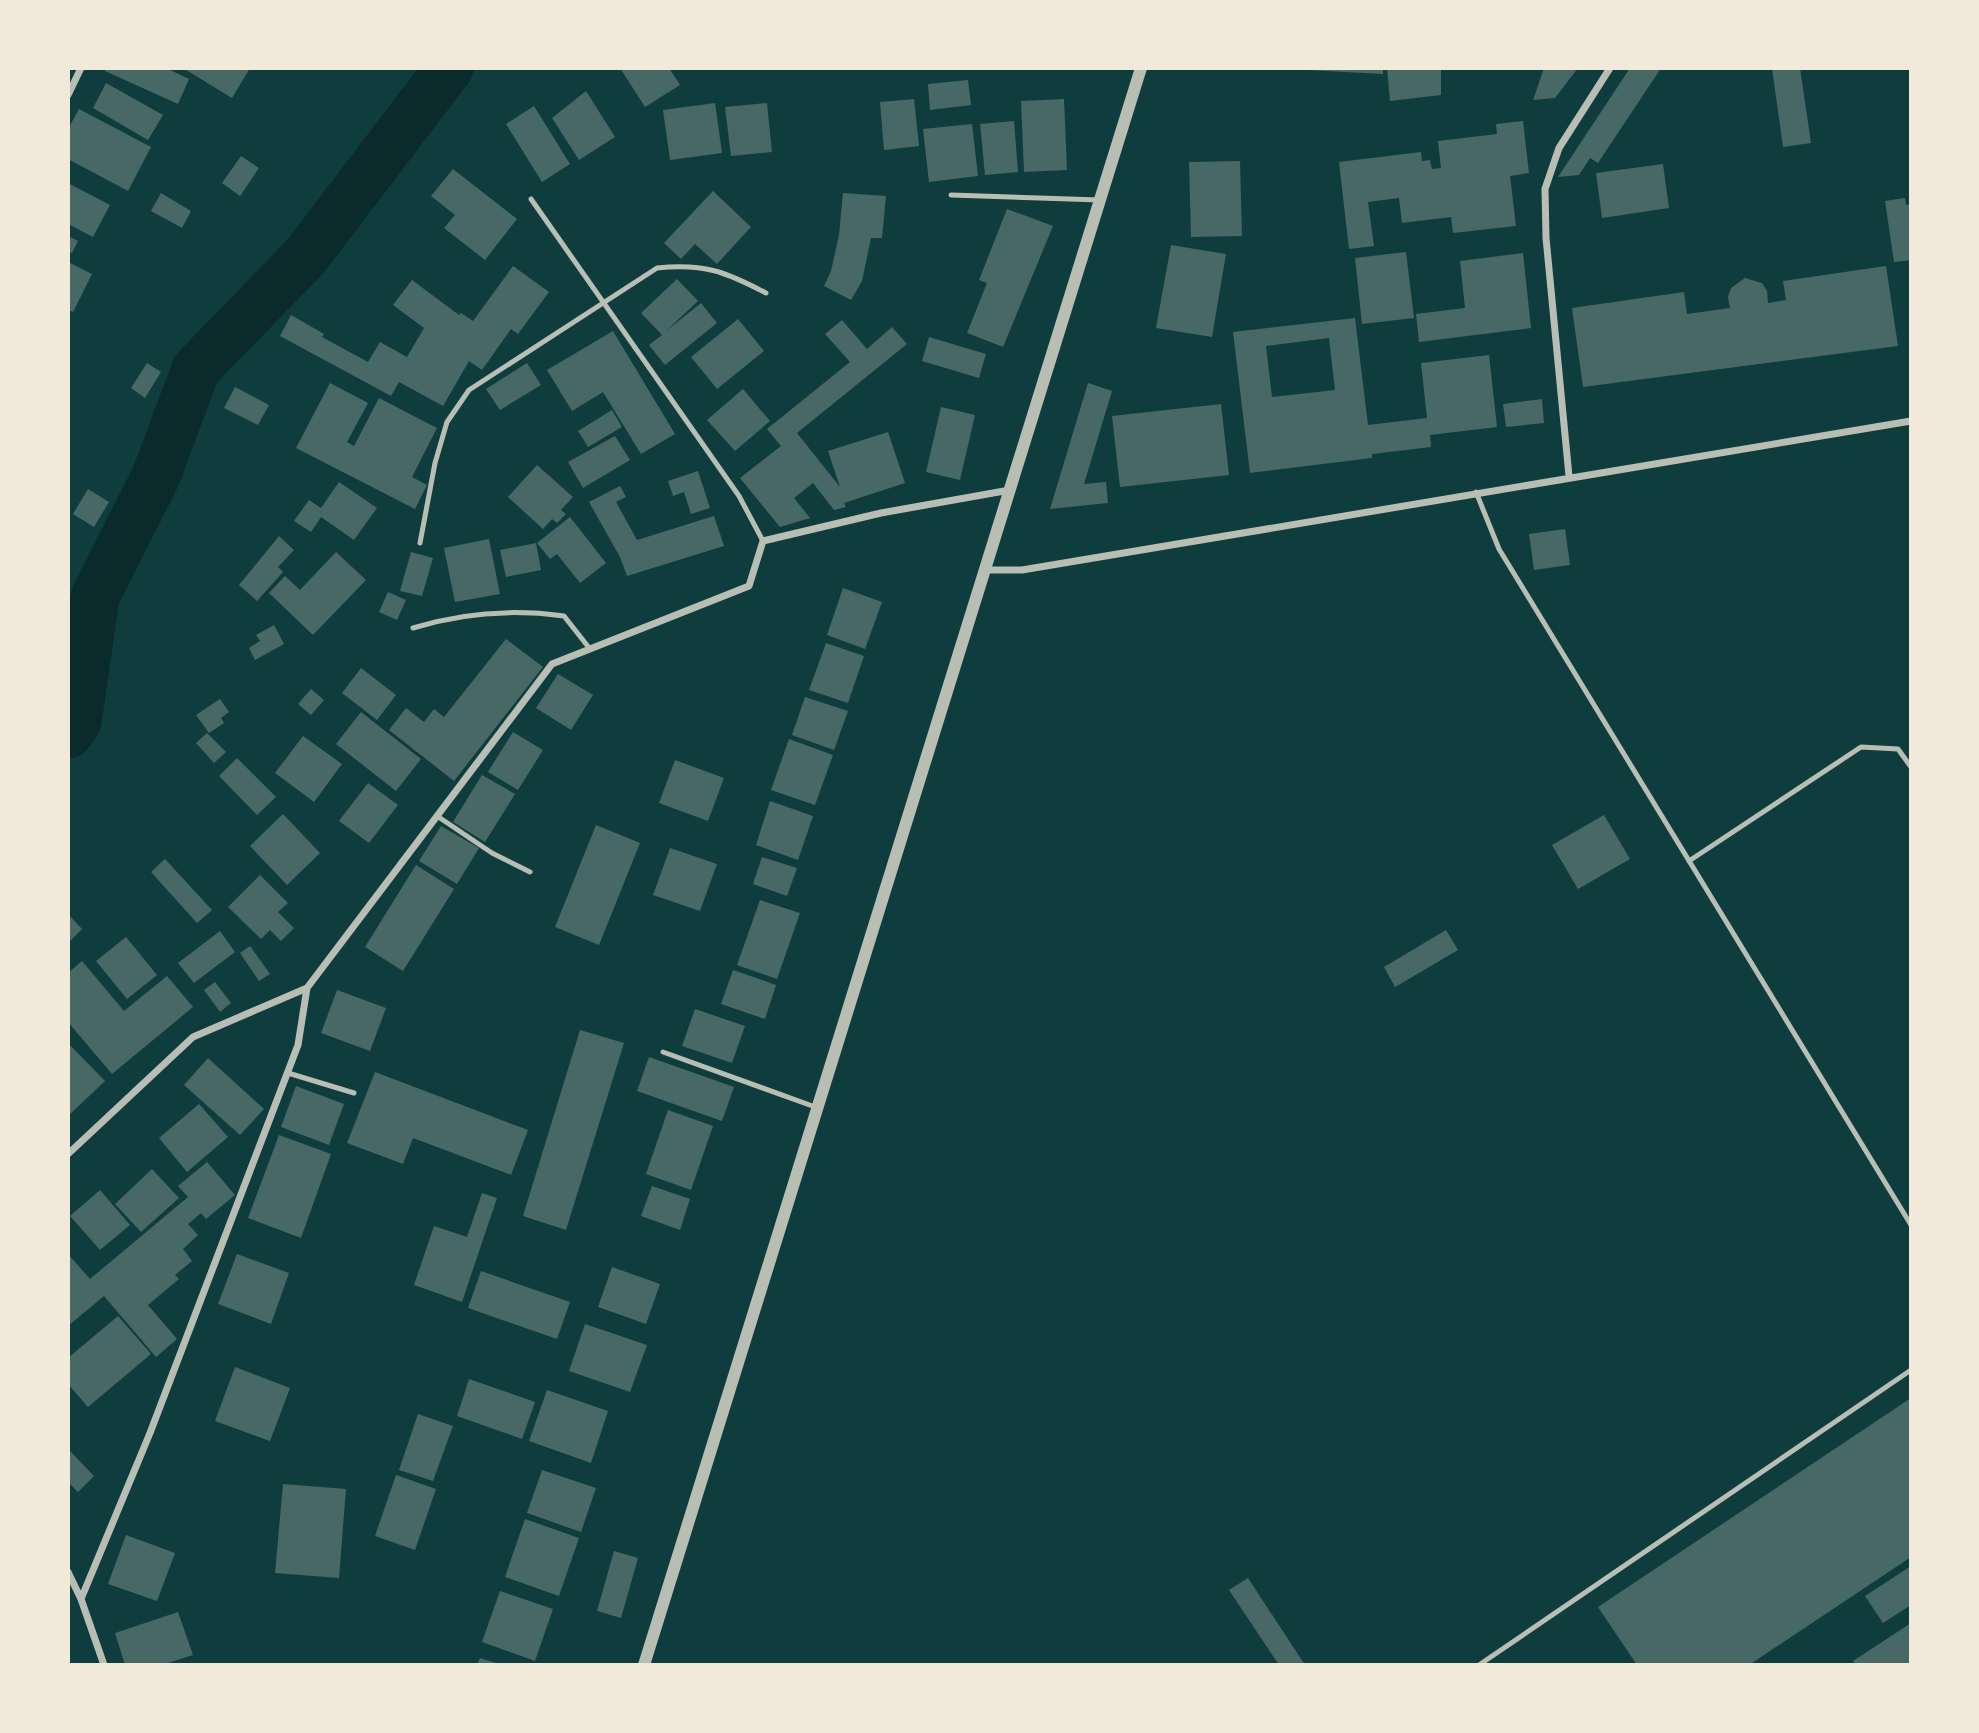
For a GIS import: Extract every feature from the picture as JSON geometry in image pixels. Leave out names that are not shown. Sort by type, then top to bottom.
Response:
[{"type":"street","points":[[68,95],[81,68]]},
{"type":"street","points":[[644,1665],[1141,68]]},
{"type":"street","points":[[1569,476],[1546,238],[1545,189],[1559,148],[1610,68]]},
{"type":"street","points":[[986,570],[1022,570],[1569,476],[1911,421]]},
{"type":"street","points":[[81,1599],[150,1433],[288,1073],[298,1045],[307,988],[552,664],[748,586],[763,541],[881,513],[1010,490]]},
{"type":"street","points":[[68,1154],[192,1037],[307,988]]},
{"type":"street","points":[[68,1572],[81,1599],[104,1665]]},
{"type":"lane","points":[[951,195],[1100,200]]},
{"type":"lane","points":[[531,199],[739,496],[763,541]]},
{"type":"lane","points":[[420,544],[435,463],[447,422],[469,390],[657,268],[686,265],[722,270],[766,293]]},
{"type":"lane","points":[[1476,492],[1499,549],[1911,1225]]},
{"type":"lane","points":[[414,628],[437,620],[500,610],[538,612],[565,616],[590,649]]},
{"type":"lane","points":[[1689,861],[1861,747],[1898,749],[1911,767]]},
{"type":"lane","points":[[437,816],[492,853],[530,872]]},
{"type":"lane","points":[[663,1052],[818,1108]]},
{"type":"lane","points":[[288,1073],[354,1093]]},
{"type":"lane","points":[[1479,1665],[1911,1370]]},
{"type":"building","points":[[107,68],[166,68],[189,79],[178,104],[105,71]]},
{"type":"building","points":[[183,68],[250,68],[232,98]]},
{"type":"building","points":[[620,68],[669,68],[680,85],[645,107]]},
{"type":"building","points":[[1271,68],[1383,68],[1383,74]]},
{"type":"building","points":[[1387,68],[1441,68],[1441,95],[1390,101]]},
{"type":"building","points":[[1544,68],[1578,68],[1555,98],[1533,100]]},
{"type":"building","points":[[1630,68],[1661,68],[1598,163],[1590,158],[1579,175],[1558,177]]},
{"type":"building","points":[[1772,68],[1800,68],[1811,143],[1783,147]]},
{"type":"building","points":[[968,80],[971,105],[930,110],[928,84]]},
{"type":"building","points":[[106,83],[163,115],[148,140],[93,108]]},
{"type":"building","points":[[586,91],[615,137],[579,160],[552,118]]},
{"type":"building","points":[[914,99],[919,146],[884,150],[880,102]]},
{"type":"building","points":[[1064,99],[1067,170],[1024,172],[1021,101]]},
{"type":"building","points":[[715,103],[722,153],[670,160],[663,110]]},
{"type":"building","points":[[767,103],[772,152],[731,156],[725,107]]},
{"type":"building","points":[[534,106],[570,164],[542,182],[506,124]]},
{"type":"building","points":[[79,109],[151,147],[128,191],[68,159],[68,129]]},
{"type":"building","points":[[1014,121],[1018,172],[985,175],[980,124]]},
{"type":"building","points":[[1523,121],[1529,173],[1510,176],[1516,226],[1453,233],[1451,217],[1402,223],[1399,198],[1368,202],[1374,246],[1349,249],[1339,162],[1421,152],[1422,161],[1430,160],[1432,169],[1441,168],[1438,141],[1497,134],[1496,124]]},
{"type":"building","points":[[972,124],[978,176],[929,182],[923,129]]},
{"type":"building","points":[[241,156],[259,168],[240,196],[222,183]]},
{"type":"building","points":[[1240,161],[1242,236],[1191,237],[1189,162]]},
{"type":"building","points":[[1663,164],[1669,208],[1602,218],[1596,173]]},
{"type":"building","points":[[453,169],[517,219],[485,260],[444,228],[455,215],[431,196]]},
{"type":"building","points":[[68,183],[110,205],[93,237],[68,224]]},
{"type":"building","points":[[713,191],[751,227],[717,264],[695,244],[681,259],[664,243]]},
{"type":"building","points":[[161,193],[191,211],[182,228],[151,211]]},
{"type":"building","points":[[843,193],[886,196],[882,238],[871,238],[862,281],[851,300],[824,286],[831,271],[839,235]]},
{"type":"building","points":[[1905,198],[1906,205],[1911,204],[1911,260],[1894,262],[1885,201]]},
{"type":"building","points":[[1007,209],[1053,226],[1003,347],[967,333],[987,283],[979,280]]},
{"type":"building","points":[[68,236],[78,241],[72,253],[68,251]]},
{"type":"building","points":[[1171,245],[1226,254],[1212,337],[1156,328]]},
{"type":"building","points":[[1406,252],[1414,318],[1362,324],[1355,258]]},
{"type":"building","points":[[1523,253],[1531,328],[1419,342],[1416,314],[1465,308],[1460,261]]},
{"type":"building","points":[[68,262],[92,274],[73,312],[68,310]]},
{"type":"building","points":[[513,266],[549,292],[518,334],[511,329],[482,370],[469,361],[443,406],[399,382],[391,396],[280,336],[291,315],[324,334],[322,337],[368,362],[380,342],[407,357],[424,328],[393,305],[412,280],[459,315],[461,313],[473,321]]},
{"type":"building","points":[[1886,266],[1898,346],[1583,387],[1572,308],[1684,292],[1687,314],[1730,308],[1728,297],[1731,288],[1745,278],[1762,283],[1767,291],[1768,303],[1786,300],[1783,281]]},
{"type":"building","points":[[677,279],[698,301],[666,331],[701,303],[717,323],[665,365],[649,345],[662,335],[641,313]]},
{"type":"building","points":[[1355,318],[1368,425],[1427,418],[1421,363],[1489,355],[1497,427],[1430,435],[1431,447],[1372,454],[1372,458],[1250,473],[1233,332]],"holes":[[[1329,338],[1335,390],[1272,397],[1266,346]]]},
{"type":"building","points":[[738,319],[764,351],[717,389],[691,357]]},
{"type":"building","points":[[842,320],[867,349],[892,327],[907,344],[797,433],[840,487],[828,451],[888,432],[905,483],[844,503],[846,507],[834,510],[813,483],[794,498],[810,518],[780,527],[740,478],[781,446],[767,429],[850,362],[825,334]]},
{"type":"building","points":[[613,331],[675,434],[641,454],[603,392],[572,411],[547,370]]},
{"type":"building","points":[[929,337],[986,354],[979,378],[922,361]]},
{"type":"building","points":[[147,363],[161,372],[145,398],[131,388]]},
{"type":"building","points":[[527,363],[541,385],[500,410],[486,389]]},
{"type":"building","points":[[330,383],[368,403],[347,442],[354,446],[379,398],[437,428],[412,477],[427,485],[415,509],[296,448]]},
{"type":"building","points":[[1088,383],[1112,391],[1084,484],[1106,482],[1108,503],[1050,509]]},
{"type":"building","points":[[235,387],[269,405],[258,425],[224,408]]},
{"type":"building","points":[[743,389],[770,421],[735,451],[707,420]]},
{"type":"building","points":[[1542,399],[1544,423],[1506,427],[1503,404]]},
{"type":"building","points":[[1221,404],[1229,475],[1120,487],[1112,416]]},
{"type":"building","points":[[941,407],[975,415],[960,480],[926,472]]},
{"type":"building","points":[[612,410],[622,427],[588,447],[578,431]]},
{"type":"building","points":[[615,436],[630,460],[583,488],[568,462]]},
{"type":"building","points":[[537,465],[573,497],[561,510],[566,514],[557,523],[552,519],[543,529],[508,497]]},
{"type":"building","points":[[698,471],[710,508],[691,514],[684,492],[673,496],[668,481]]},
{"type":"building","points":[[339,482],[377,508],[354,540],[321,517],[311,532],[294,521],[309,500],[321,508]]},
{"type":"building","points":[[620,486],[626,497],[616,502],[637,540],[714,516],[724,546],[627,576],[620,557],[589,502]]},
{"type":"building","points":[[88,489],[109,502],[94,527],[73,514]]},
{"type":"building","points":[[570,517],[606,563],[580,583],[557,554],[550,559],[537,543]]},
{"type":"building","points":[[1565,529],[1570,565],[1534,570],[1529,534]]},
{"type":"building","points":[[279,536],[294,550],[278,567],[283,572],[257,601],[239,585]]},
{"type":"building","points":[[489,539],[500,594],[455,602],[444,548]]},
{"type":"building","points":[[536,543],[541,570],[506,577],[500,550]]},
{"type":"building","points":[[336,552],[366,580],[313,635],[269,593],[285,576],[300,590]]},
{"type":"building","points":[[411,552],[433,558],[422,596],[400,591]]},
{"type":"building","points":[[843,588],[882,602],[865,649],[827,635]]},
{"type":"building","points":[[388,592],[406,600],[397,620],[379,612]]},
{"type":"building","points":[[274,625],[284,644],[255,660],[249,648],[260,641],[256,635]]},
{"type":"building","points":[[506,639],[543,667],[454,781],[389,730],[406,708],[424,722],[434,709],[444,717]]},
{"type":"building","points":[[826,643],[864,656],[848,703],[809,690]]},
{"type":"building","points":[[361,668],[396,695],[377,720],[342,693]]},
{"type":"building","points":[[558,674],[593,695],[571,730],[536,708]]},
{"type":"building","points":[[311,689],[324,700],[311,715],[298,704]]},
{"type":"building","points":[[805,697],[848,711],[834,750],[792,735]]},
{"type":"building","points":[[220,699],[229,712],[221,718],[224,723],[209,733],[196,715]]},
{"type":"building","points":[[361,712],[421,759],[396,791],[336,744]]},
{"type":"building","points":[[513,732],[543,750],[518,790],[488,772]]},
{"type":"building","points":[[207,733],[226,752],[214,763],[196,743]]},
{"type":"building","points":[[303,736],[342,764],[314,802],[275,773]]},
{"type":"building","points":[[789,739],[833,755],[815,805],[771,790]]},
{"type":"building","points":[[237,758],[276,797],[257,815],[219,776]]},
{"type":"building","points":[[675,760],[724,778],[708,821],[659,803]]},
{"type":"building","points":[[482,775],[515,794],[485,842],[453,822]]},
{"type":"building","points":[[368,783],[398,805],[369,843],[339,821]]},
{"type":"building","points":[[770,801],[813,816],[798,860],[756,845]]},
{"type":"building","points":[[283,814],[320,853],[287,885],[250,846]]},
{"type":"building","points":[[1604,815],[1630,859],[1578,889],[1552,845]]},
{"type":"building","points":[[596,825],[640,843],[599,945],[555,927]]},
{"type":"building","points":[[441,826],[479,848],[457,884],[419,861]]},
{"type":"building","points":[[670,848],[717,864],[700,911],[653,895]]},
{"type":"building","points":[[762,857],[797,868],[787,896],[753,884]]},
{"type":"building","points":[[165,859],[212,910],[197,923],[151,872]]},
{"type":"building","points":[[416,865],[454,889],[403,971],[365,947]]},
{"type":"building","points":[[260,875],[288,903],[278,912],[294,928],[281,941],[270,930],[261,939],[228,907]]},
{"type":"building","points":[[760,900],[800,913],[777,979],[737,965]]},
{"type":"building","points":[[68,914],[82,929],[70,941],[68,939]]},
{"type":"building","points":[[1446,930],[1458,950],[1395,987],[1384,967]]},
{"type":"building","points":[[220,931],[235,952],[194,983],[178,963]]},
{"type":"building","points":[[126,937],[157,975],[127,999],[96,961]]},
{"type":"building","points":[[250,946],[270,974],[259,981],[240,953]]},
{"type":"building","points":[[82,961],[124,1011],[167,976],[193,1007],[112,1074],[68,1022],[68,973]]},
{"type":"building","points":[[733,970],[776,985],[765,1019],[721,1004]]},
{"type":"building","points":[[215,982],[231,1003],[220,1012],[204,990]]},
{"type":"building","points":[[337,990],[386,1008],[370,1051],[321,1033]]},
{"type":"building","points":[[695,1009],[745,1026],[732,1063],[682,1046]]},
{"type":"building","points":[[580,1030],[624,1043],[566,1230],[523,1216]]},
{"type":"building","points":[[68,1043],[105,1081],[68,1116]]},
{"type":"building","points":[[649,1057],[734,1087],[722,1121],[637,1091]]},
{"type":"building","points":[[208,1058],[264,1109],[240,1135],[184,1085]]},
{"type":"building","points":[[375,1072],[528,1130],[511,1175],[413,1138],[403,1164],[347,1143]]},
{"type":"building","points":[[296,1086],[344,1104],[329,1145],[281,1127]]},
{"type":"building","points":[[199,1104],[228,1137],[187,1172],[159,1138]]},
{"type":"building","points":[[668,1110],[713,1126],[691,1190],[646,1174]]},
{"type":"building","points":[[279,1135],[331,1154],[301,1238],[248,1218]]},
{"type":"building","points":[[207,1162],[235,1195],[206,1219],[201,1213],[188,1224],[198,1235],[183,1249],[192,1261],[175,1275],[179,1279],[148,1305],[177,1339],[156,1357],[104,1296],[68,1326],[68,1254],[90,1279],[188,1197],[178,1186]]},
{"type":"building","points":[[152,1169],[179,1198],[141,1232],[115,1204]]},
{"type":"building","points":[[652,1186],[690,1199],[680,1230],[641,1216]]},
{"type":"building","points":[[100,1190],[130,1225],[100,1250],[70,1216]]},
{"type":"building","points":[[482,1193],[497,1198],[462,1302],[414,1285],[434,1226],[467,1237]]},
{"type":"building","points":[[237,1254],[289,1273],[271,1324],[218,1304]]},
{"type":"building","points":[[612,1267],[660,1284],[646,1324],[598,1307]]},
{"type":"building","points":[[481,1271],[570,1302],[557,1339],[468,1308]]},
{"type":"building","points":[[118,1316],[151,1354],[88,1407],[68,1384],[68,1358]]},
{"type":"building","points":[[585,1324],[647,1345],[630,1392],[569,1371]]},
{"type":"building","points":[[235,1367],[290,1388],[270,1441],[215,1421]]},
{"type":"building","points":[[469,1379],[535,1402],[522,1439],[457,1416]]},
{"type":"building","points":[[547,1390],[608,1411],[591,1463],[529,1441]]},
{"type":"building","points":[[1911,1398],[1911,1557],[1749,1665],[1637,1665],[1598,1607]]},
{"type":"building","points":[[418,1414],[453,1426],[433,1481],[399,1470]]},
{"type":"building","points":[[68,1449],[94,1476],[78,1492],[68,1482]]},
{"type":"building","points":[[542,1470],[596,1488],[581,1532],[527,1513]]},
{"type":"building","points":[[396,1475],[436,1489],[415,1550],[375,1536]]},
{"type":"building","points":[[283,1484],[346,1489],[339,1578],[275,1573]]},
{"type":"building","points":[[525,1519],[579,1538],[559,1596],[505,1577]]},
{"type":"building","points":[[126,1535],[175,1553],[157,1601],[108,1584]]},
{"type":"building","points":[[614,1551],[638,1558],[621,1618],[597,1611]]},
{"type":"building","points":[[1911,1566],[1911,1605],[1883,1623],[1865,1596]]},
{"type":"building","points":[[1248,1578],[1305,1665],[1279,1665],[1229,1590]]},
{"type":"building","points":[[500,1591],[553,1609],[535,1661],[482,1642]]},
{"type":"building","points":[[178,1612],[193,1655],[162,1665],[125,1665],[115,1633]]},
{"type":"building","points":[[1911,1623],[1911,1665],[1856,1665],[1853,1661]]},
{"type":"building","points":[[480,1658],[499,1664],[499,1665],[477,1665]]},
{"type":"waterway","points":[[68,734],[77,722],[95,597],[156,476],[196,369],[305,257],[449,68]]}]
